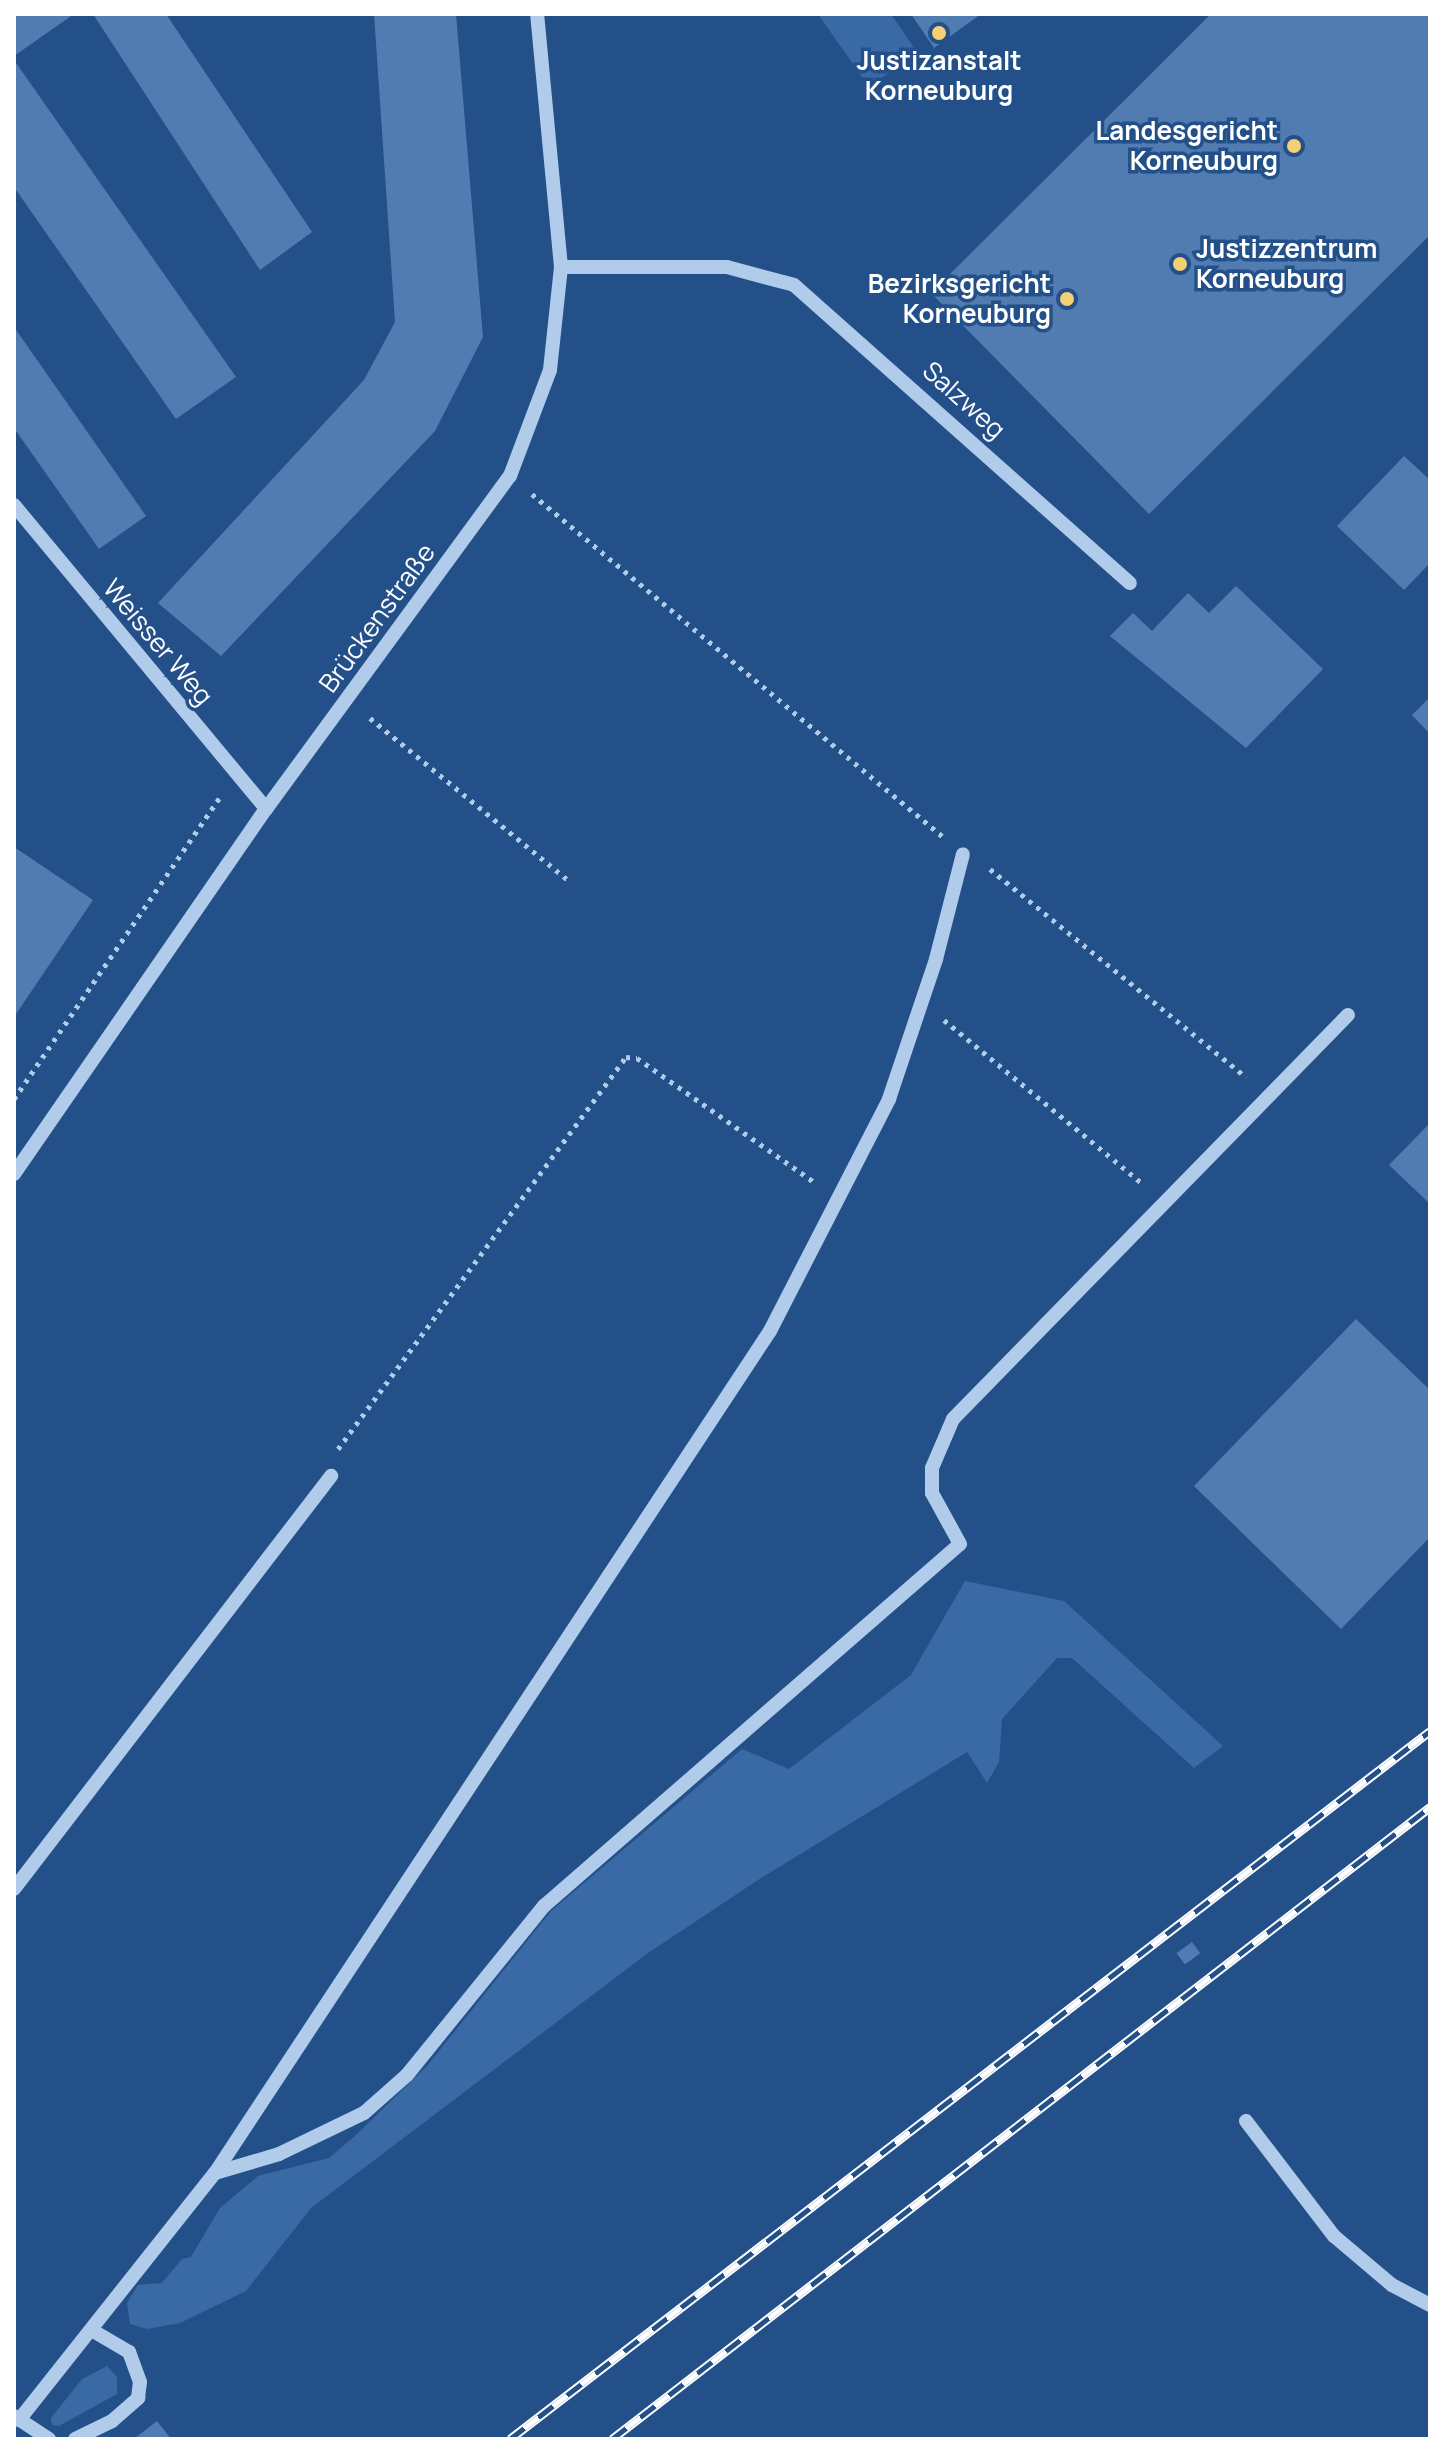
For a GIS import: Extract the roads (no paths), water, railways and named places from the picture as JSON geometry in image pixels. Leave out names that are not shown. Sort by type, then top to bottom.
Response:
[{"type":"street","name":"Brückenstraße","points":[[14,1174],[266,809],[510,476],[550,370],[561,267],[537,14]]},
{"type":"street","name":"Salzweg","points":[[561,267],[727,267],[794,285],[1130,583]]},
{"type":"street","name":"Weisser Weg","points":[[14,505],[266,809]]},
{"type":"street","points":[[49,2439],[17,2418],[93,2331],[215,2173],[770,1331],[889,1099],[922,1002],[963,854]]},
{"type":"street","points":[[215,2173],[291,2149],[364,2113],[407,2075],[544,1906],[960,1544],[932,1493],[932,1468],[953,1419],[1348,1015]]},
{"type":"street","points":[[14,1889],[331,1476]]},
{"type":"street","points":[[1246,2121],[1334,2236],[1392,2285],[1430,2305]]},
{"type":"street","points":[[75,2439],[112,2421],[138,2398],[140,2382],[129,2352],[93,2331]]},
{"type":"railway","points":[[510,2439],[1430,1731]]},
{"type":"railway","points":[[612,2439],[1430,1807]]},
{"type":"place","name":"Justizanstalt Korneuburg","points":[[939,33]]},
{"type":"place","name":"Landesgericht Korneuburg","points":[[1294,146]]},
{"type":"place","name":"Justizzentrum Korneuburg","points":[[1180,264]]},
{"type":"place","name":"Bezirksgericht Korneuburg","points":[[1067,299]]}]
